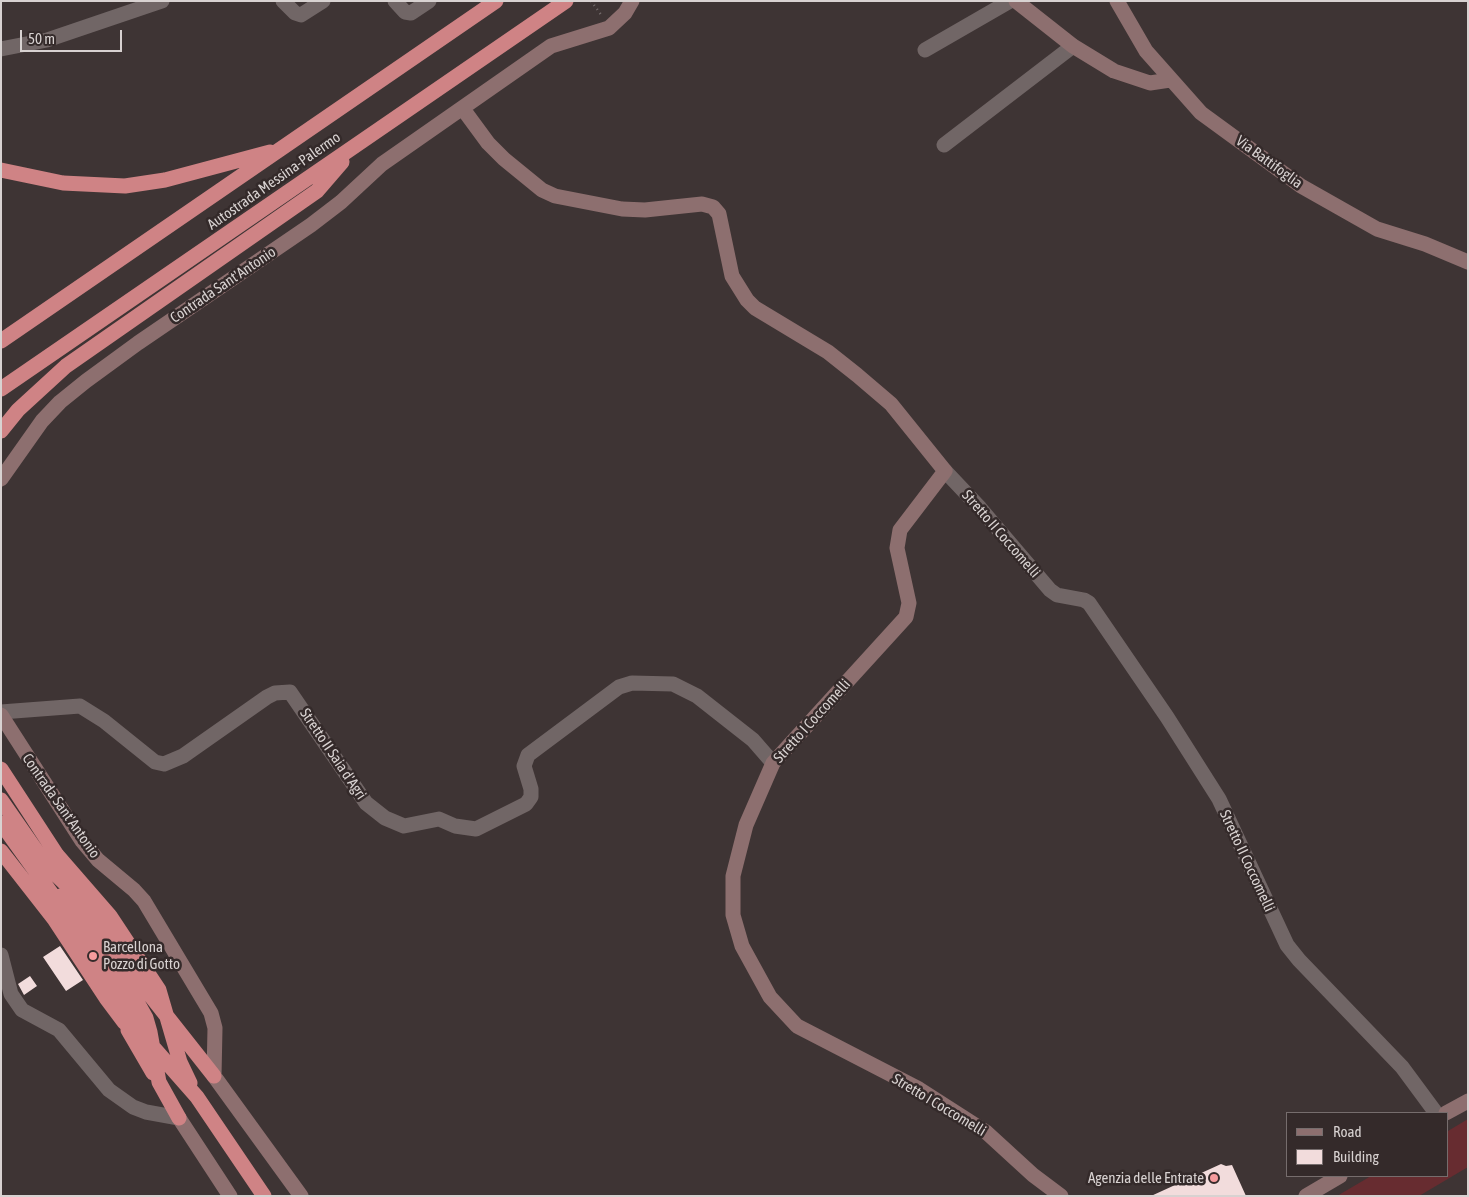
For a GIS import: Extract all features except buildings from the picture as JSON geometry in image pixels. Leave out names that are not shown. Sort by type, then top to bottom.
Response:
[{"type":"highway","name":"Autostrada Messina-Palermo","points":[[1,340],[496,1]]},
{"type":"highway","name":"Autostrada Messina-Palermo","points":[[1,389],[566,1]]},
{"type":"highway","points":[[1,431],[18,410],[66,366],[316,191],[360,143]]},
{"type":"highway","points":[[1,170],[63,183],[125,186],[179,176],[281,149]]},
{"type":"highway","points":[[1,769],[57,855],[79,896],[169,1021],[197,1052],[214,1076]]},
{"type":"highway","points":[[1,800],[47,866],[79,896]]},
{"type":"highway","points":[[1,824],[57,901],[153,1047],[197,1098],[264,1196]]},
{"type":"highway","points":[[1,852],[54,919],[124,1022],[180,1118]]},
{"type":"highway","points":[[57,855],[110,916],[159,990],[180,1062],[197,1098]]},
{"type":"highway","points":[[17,874],[57,901]]},
{"type":"highway","points":[[36,874],[82,916],[127,984],[146,1018],[159,1082]]},
{"type":"highway","points":[[124,1022],[153,1047]]},
{"type":"street","points":[[1,49],[48,40],[162,1]]},
{"type":"street","points":[[283,1],[295,13],[301,15],[322,1]]},
{"type":"street","points":[[396,1],[405,12],[411,13],[429,1]]},
{"type":"street","name":"Contrada Sant'Antonio","points":[[1,479],[42,422],[60,402],[138,343],[341,202],[382,164],[551,46],[609,28],[625,13],[632,1]]},
{"type":"street","points":[[925,50],[1010,1]]},
{"type":"street","points":[[1016,1],[1073,46],[1114,71],[1150,82],[1170,80]]},
{"type":"street","name":"Via Battifoglia","points":[[1118,2],[1146,50],[1170,80],[1202,113],[1301,186],[1377,229],[1425,244],[1468,262]]},
{"type":"street","points":[[944,145],[1073,46]]},
{"type":"street","name":"Stretto II Coccomelli","points":[[462,109],[488,143],[504,159],[542,190],[554,196],[622,209],[645,210],[702,204],[713,207],[719,214],[732,276],[747,300],[755,308],[828,352],[891,404],[945,471],[980,508],[1050,590],[1056,595],[1084,600],[1089,603],[1167,717],[1219,799],[1287,945],[1299,960],[1402,1067],[1435,1112]]},
{"type":"street","name":"Stretto I Coccomelli","points":[[945,471],[900,530],[896,548],[909,603],[906,617],[773,763],[746,825],[733,876],[733,915],[742,946],[770,997],[797,1026],[919,1089],[986,1132],[1033,1175],[1061,1196]]},
{"type":"street","name":"Stretto II Saia d'Agri","points":[[1,713],[80,706],[104,721],[150,758],[164,764],[183,756],[275,693],[290,692],[366,803],[385,818],[404,826],[439,818],[455,826],[476,829],[526,804],[531,797],[531,789],[524,766],[528,755],[618,687],[632,683],[673,684],[697,696],[753,740],[773,763]]},
{"type":"street","name":"Contrada Sant'Antonio","points":[[1,713],[82,840],[98,860],[134,890],[144,901],[208,1005],[215,1028],[214,1076]]},
{"type":"street","points":[[1,955],[11,994],[22,1010],[59,1030],[109,1090],[146,1112],[180,1118],[230,1196]]},
{"type":"street","points":[[214,1076],[301,1196]]},
{"type":"street","points":[[1448,1112],[1468,1101]]},
{"type":"street","points":[[1306,1196],[1338,1177]]},
{"type":"shaded area","points":[[1468,1119],[1468,1167],[1419,1196],[1337,1196],[1369,1177],[1449,1177],[1449,1130]]},
{"type":"place","name":"Barcellona Pozzo di Gotto","points":[[93,956]]},
{"type":"place","name":"Agenzia delle Entrate","points":[[1214,1178]]}]
